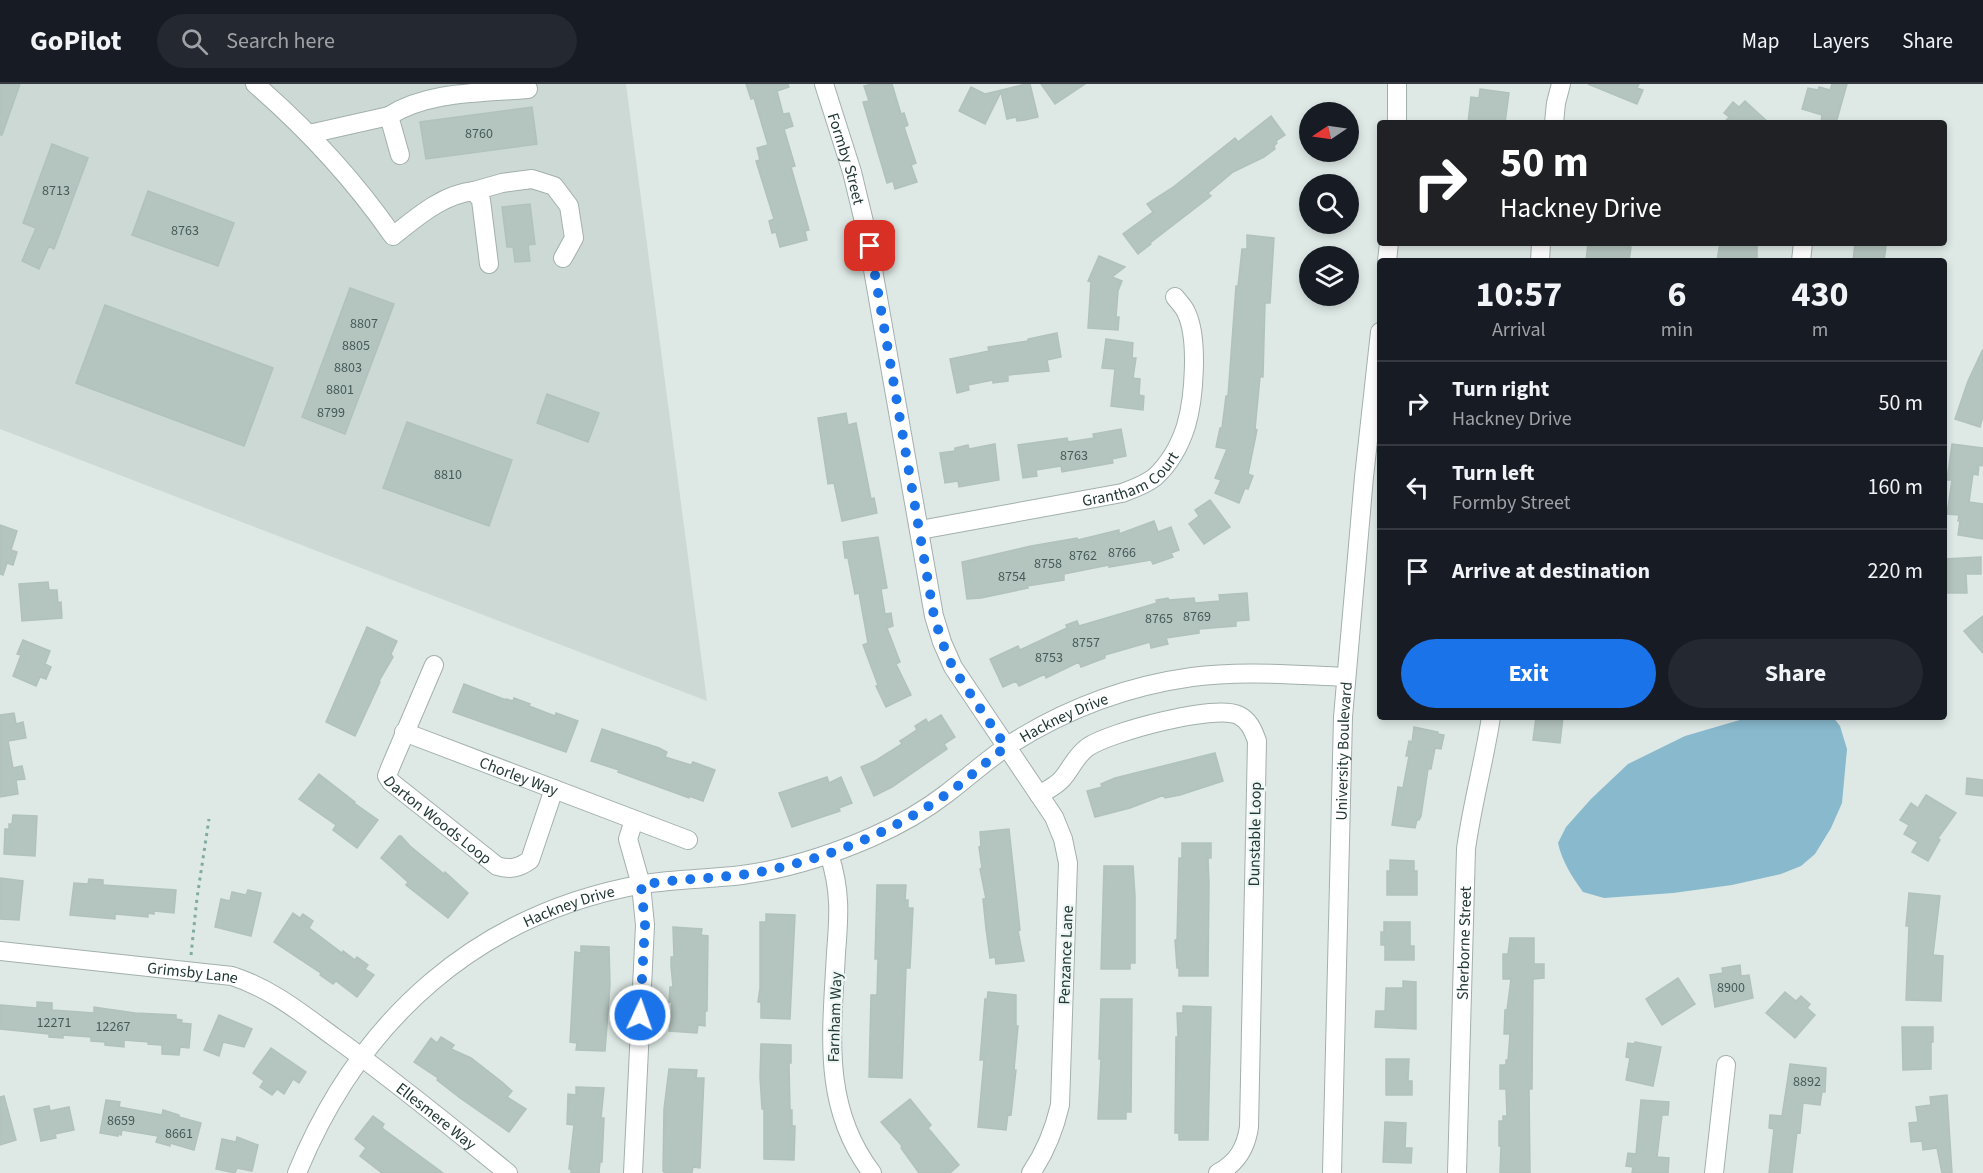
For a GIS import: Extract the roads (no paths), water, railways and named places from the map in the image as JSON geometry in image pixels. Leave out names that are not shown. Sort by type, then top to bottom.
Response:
[{"type":"street","points":[[255,84],[309,134],[346,175],[393,236],[428,208],[463,192],[532,179],[554,186],[569,207],[574,238],[563,258]]},
{"type":"street","name":"Formby Street","points":[[824,84],[852,172],[867,230],[934,616],[953,668],[1006,747]]},
{"type":"street","points":[[1397,84],[1397,120]]},
{"type":"street","points":[[1554,120],[1561,84]]},
{"type":"street","points":[[309,134],[389,116],[411,104],[460,95],[528,89]]},
{"type":"street","points":[[389,116],[400,155]]},
{"type":"street","points":[[474,191],[481,200],[489,264]]},
{"type":"street","name":"Grantham Court","points":[[920,530],[1122,494],[1154,478],[1179,445],[1186,426],[1193,380],[1192,331],[1186,311],[1175,297]]},
{"type":"street","name":"University Boulevard","points":[[1332,1173],[1343,717],[1377,360]]},
{"type":"street","name":"Darton Woods Loop","points":[[435,665],[404,732],[387,776],[391,782],[497,866],[514,869],[530,860],[554,789]]},
{"type":"street","name":"Hackney Drive","points":[[297,1173],[309,1143],[325,1114],[362,1058],[412,999],[436,977],[467,953],[501,932],[537,915],[583,898],[641,885],[757,872],[797,864],[873,837],[943,796],[1006,747],[1065,714],[1103,699],[1193,676],[1231,674],[1346,677]]},
{"type":"street","name":"Dunstable Loop","points":[[1039,795],[1062,780],[1073,761],[1085,748],[1118,733],[1149,724],[1220,712],[1239,716],[1253,730],[1257,741],[1249,1127],[1242,1151],[1233,1163],[1218,1173]]},
{"type":"street","name":"Sherborne Street","points":[[1457,1173],[1466,849],[1471,813],[1485,757],[1491,720]]},
{"type":"street","name":"Chorley Way","points":[[404,732],[688,840]]},
{"type":"street","name":"Penzance Lane","points":[[1006,747],[1054,817],[1063,839],[1068,863],[1060,1105],[1054,1133],[1031,1173]]},
{"type":"street","points":[[633,1173],[645,925],[641,885],[628,839],[634,820]]},
{"type":"street","name":"Farnham Way","points":[[829,854],[837,881],[839,905],[831,1056],[834,1083],[849,1136],[872,1173]]},
{"type":"street","name":"Grimsby Lane","points":[[0,951],[232,976],[274,993],[362,1058]]},
{"type":"street","name":"Ellesmere Way","points":[[362,1058],[498,1170]]},
{"type":"street","points":[[1714,1173],[1726,1065]]},
{"type":"water","points":[[1740,720],[1835,720],[1840,726],[1847,749],[1842,803],[1831,828],[1815,854],[1801,866],[1781,874],[1732,885],[1673,893],[1604,898],[1583,892],[1568,869],[1558,843],[1566,827],[1591,799],[1628,764],[1685,736]]}]
